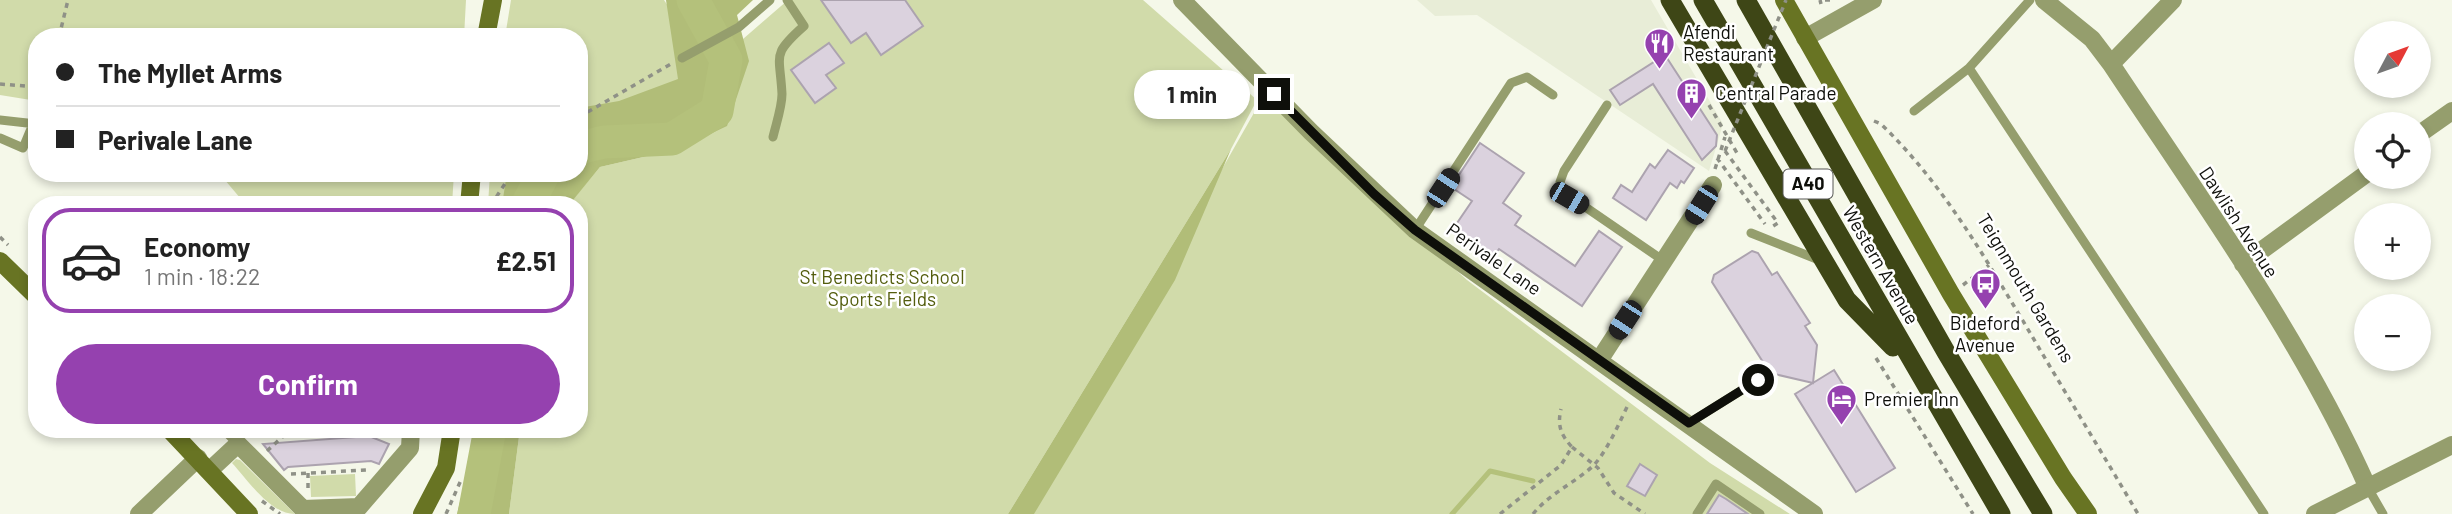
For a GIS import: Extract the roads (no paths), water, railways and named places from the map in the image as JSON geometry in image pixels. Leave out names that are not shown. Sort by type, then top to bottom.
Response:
[{"type":"highway","name":"A40","points":[[1670,0],[1847,300],[1914,367]]},
{"type":"highway","name":"Western Avenue","points":[[1703,0],[2001,514]]},
{"type":"highway","name":"Western Avenue","points":[[1746,0],[1939,340],[2043,514]]},
{"type":"main road","points":[[488,28],[493,0]]},
{"type":"main road","points":[[1785,0],[1951,294],[2063,478],[2088,514]]},
{"type":"main road","points":[[0,261],[28,289]]},
{"type":"main road","points":[[178,438],[249,514]]},
{"type":"main road","points":[[422,514],[446,468],[451,438]]},
{"type":"street","name":"Perivale Lane","points":[[1182,0],[1311,132],[1415,230],[1600,359],[1814,514]]},
{"type":"street","points":[[1805,38],[1874,0]]},
{"type":"street","name":"Dawlish Avenue","points":[[2044,0],[2092,39],[2111,64],[2242,264],[2345,436],[2368,488]]},
{"type":"street","points":[[2111,64],[2174,0]]},
{"type":"street","points":[[2431,126],[2452,111]]},
{"type":"street","points":[[2242,264],[2354,183]]},
{"type":"street","points":[[1600,359],[1713,185]]},
{"type":"street","points":[[138,514],[204,464],[238,444],[303,509],[359,507],[410,448],[411,438]]},
{"type":"street","points":[[2315,514],[2452,445]]},
{"type":"lane","points":[[682,58],[739,27],[770,0]]},
{"type":"lane","points":[[773,138],[782,95],[777,68],[784,43],[804,26],[788,0]]},
{"type":"lane","points":[[1914,111],[1969,68],[2030,0]]},
{"type":"lane","points":[[1969,68],[2264,514]]},
{"type":"lane","points":[[1415,230],[1511,83],[1527,77],[1553,95]]},
{"type":"lane","points":[[1607,105],[1564,172],[1560,182],[1562,191],[1664,261]]},
{"type":"lane","points":[[0,120],[28,123]]},
{"type":"lane","points":[[0,138],[23,148],[28,138]]},
{"type":"lane","points":[[1751,233],[1824,262]]},
{"type":"lane","points":[[1689,423],[1758,380]]},
{"type":"lane","points":[[232,438],[238,444]]},
{"type":"lane","points":[[1697,514],[1716,484],[1760,514]]},
{"type":"lane","points":[[2368,488],[2383,514]]},
{"type":"waterway","points":[[588,146],[604,142],[672,139],[717,111],[726,60],[693,0]]},
{"type":"waterway","points":[[532,196],[539,182]]},
{"type":"waterway","points":[[474,514],[488,438]]},
{"type":"waterway","points":[[1452,514],[1490,471],[1533,481]]},
{"type":"place","name":"Afendi Restaurant","points":[[1660,70]]},
{"type":"place","name":"Central Parade","points":[[1692,120]]},
{"type":"place","name":"Bideford Avenue","points":[[1985,311]]},
{"type":"place","name":"Premier Inn","points":[[1841,426]]},
{"type":"park label","name":"St Benedicts School Sports Fields","points":[[882,288]]}]
